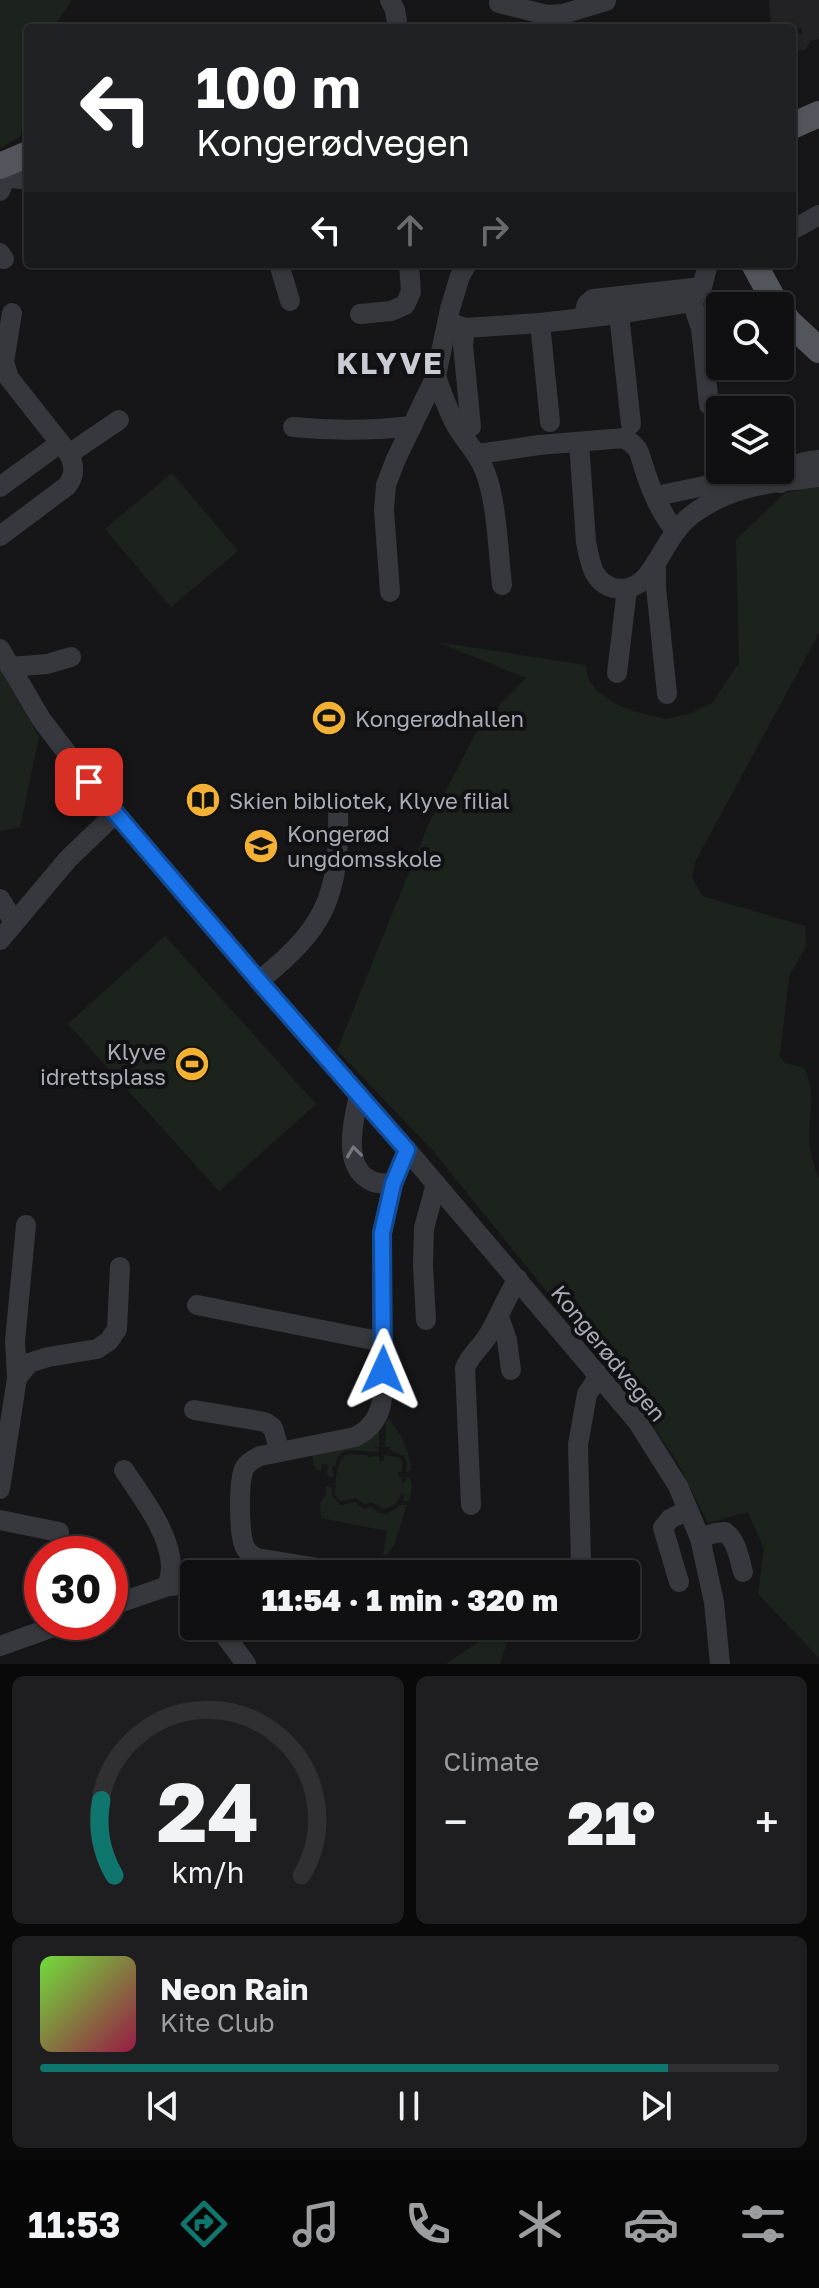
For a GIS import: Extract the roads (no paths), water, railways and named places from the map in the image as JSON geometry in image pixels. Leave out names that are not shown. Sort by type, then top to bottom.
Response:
[{"type":"main road","points":[[796,124],[819,114]]},
{"type":"main road","points":[[2,175],[24,157]]},
{"type":"main road","points":[[756,268],[769,292]]},
{"type":"main road","points":[[794,327],[819,350]]},
{"type":"street","points":[[390,0],[397,24]]},
{"type":"street","points":[[499,3],[547,15],[610,6]]},
{"type":"street","points":[[2,175],[24,179]]},
{"type":"street","points":[[796,228],[819,215]]},
{"type":"street","points":[[280,268],[290,301]]},
{"type":"street","points":[[360,314],[391,311],[405,305],[411,292],[409,268]]},
{"type":"street","points":[[390,592],[384,510],[386,485],[456,325],[460,276],[465,268]]},
{"type":"street","points":[[707,268],[697,295],[708,396]]},
{"type":"street","points":[[456,325],[540,323],[619,314],[697,295]]},
{"type":"street","points":[[583,318],[587,304],[593,299],[697,295]]},
{"type":"street","points":[[0,536],[67,486],[73,479],[74,471],[65,449],[5,370],[12,313]]},
{"type":"street","points":[[619,314],[631,424]]},
{"type":"street","points":[[540,323],[550,422]]},
{"type":"street","points":[[456,325],[463,345],[471,427]]},
{"type":"street","points":[[436,376],[445,405],[478,454],[486,472],[502,585]]},
{"type":"street","points":[[0,487],[119,420]]},
{"type":"street","points":[[293,427],[374,431],[412,426]]},
{"type":"street","points":[[478,454],[624,438],[634,444],[642,455],[645,473],[669,524],[676,531]]},
{"type":"street","points":[[579,442],[586,542],[593,571],[608,587],[618,590],[627,589],[644,579],[686,519],[717,499],[775,484]]},
{"type":"street","points":[[794,465],[819,460]]},
{"type":"street","points":[[794,481],[819,477]]},
{"type":"street","points":[[656,496],[714,484]]},
{"type":"street","points":[[656,562],[667,694]]},
{"type":"street","points":[[617,673],[627,589]]},
{"type":"street","points":[[5,658],[47,664],[71,657]]},
{"type":"street","name":"Kongerødvegen","points":[[5,658],[50,732],[115,814],[637,1421],[678,1486],[700,1538],[714,1602],[720,1664]]},
{"type":"street","points":[[259,981],[299,945],[322,914],[332,888],[338,812]]},
{"type":"street","points":[[0,940],[68,859],[115,814]]},
{"type":"street","points":[[0,899],[14,922]]},
{"type":"street","points":[[359,1095],[353,1138],[357,1167],[370,1181],[393,1184]]},
{"type":"street","points":[[269,1560],[257,1558],[246,1549],[241,1527],[243,1470],[260,1456],[355,1437],[366,1430],[381,1409],[382,1233],[393,1184],[407,1150]]},
{"type":"street","points":[[426,1320],[424,1228],[436,1184]]},
{"type":"street","points":[[0,1489],[17,1378],[15,1341],[26,1225]]},
{"type":"street","points":[[17,1378],[29,1363],[97,1349],[109,1341],[117,1329],[120,1267]]},
{"type":"street","points":[[471,1505],[465,1368],[469,1357],[499,1317],[518,1279]]},
{"type":"street","points":[[197,1305],[383,1342]]},
{"type":"street","points":[[499,1317],[507,1340],[511,1370]]},
{"type":"street","points":[[581,1560],[578,1445],[587,1394],[600,1375]]},
{"type":"street","points":[[194,1410],[265,1422],[273,1428],[280,1452]]},
{"type":"street","points":[[124,1470],[154,1516],[180,1586]]},
{"type":"street","points":[[679,1582],[663,1528],[670,1519],[688,1510]]},
{"type":"street","points":[[0,1520],[59,1532]]},
{"type":"street","points":[[700,1538],[725,1532],[732,1537],[743,1572]]},
{"type":"street","points":[[128,1601],[180,1588]]},
{"type":"street","points":[[0,1646],[24,1637]]},
{"type":"street","points":[[228,1640],[246,1664]]},
{"type":"place","name":"Kongerødhallen","points":[[329,718]]},
{"type":"place","name":"Skien bibliotek, Klyve filial","points":[[203,800]]},
{"type":"place","name":"Kongerød ungdomsskole","points":[[261,846]]},
{"type":"place","name":"Klyve idrettsplass","points":[[192,1064]]},
{"type":"district","name":"KLYVE","points":[[390,363]]}]
